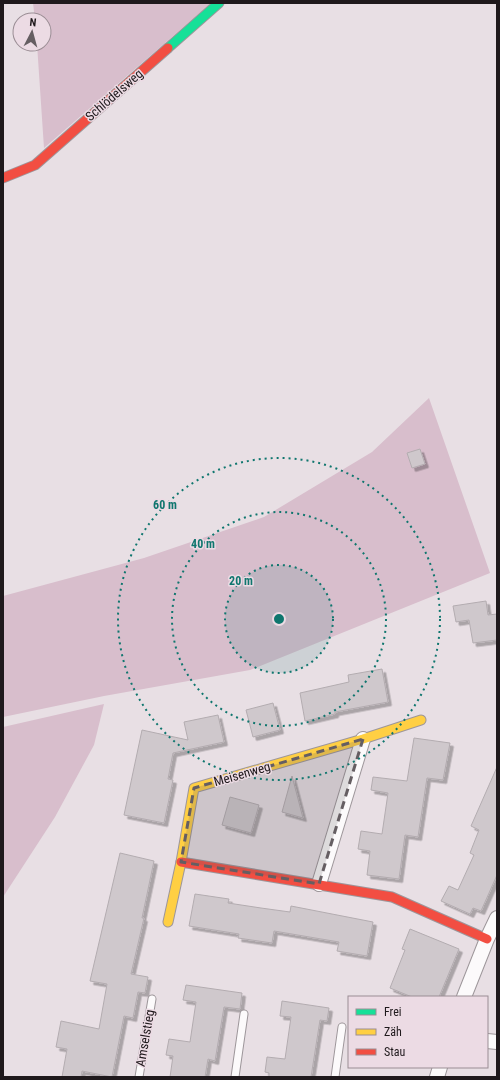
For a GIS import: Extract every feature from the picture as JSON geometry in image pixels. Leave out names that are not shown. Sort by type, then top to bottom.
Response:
[{"type":"street","name":"Schlödelsweg","points":[[3,178],[34,165],[219,3]]},
{"type":"street","name":"Meisenweg","points":[[168,922],[181,862],[194,788],[363,739],[421,720]]},
{"type":"street","points":[[319,884],[363,739]]},
{"type":"street","points":[[181,862],[392,897],[487,939]]},
{"type":"street","points":[[464,996],[497,918]]},
{"type":"lane","name":"Amselstieg","points":[[139,1077],[152,999]]},
{"type":"lane","points":[[235,1077],[244,1014]]},
{"type":"lane","points":[[335,1077],[342,1027]]},
{"type":"highlighted area","points":[[363,739],[319,884],[181,862],[194,788]]},
{"type":"shaded area","points":[[33,3],[211,3],[44,148],[38,52],[52,52],[52,12],[34,12]]},
{"type":"shaded area","points":[[429,398],[490,573],[250,670],[104,696],[3,717],[3,596],[144,558],[264,517],[372,452]]},
{"type":"shaded area","points":[[104,704],[94,745],[55,817],[3,897],[3,727]]},
{"type":"building","points":[[420,449],[425,464],[412,468],[407,453]]},
{"type":"building","points":[[486,601],[488,615],[497,614],[497,640],[473,643],[469,620],[456,622],[453,606]]},
{"type":"building","points":[[382,669],[388,702],[335,712],[335,714],[305,721],[300,693],[349,682],[348,675]]},
{"type":"building","points":[[273,703],[280,730],[253,737],[246,710]]},
{"type":"building","points":[[218,715],[224,742],[173,753],[168,779],[173,780],[164,823],[124,815],[142,730],[188,740],[184,722]]},
{"type":"building","points":[[414,738],[450,743],[443,780],[427,778],[418,837],[405,835],[399,879],[367,875],[370,851],[358,849],[361,831],[382,834],[388,793],[371,790],[373,777],[407,781]]},
{"type":"building","points":[[497,767],[497,875],[481,911],[473,908],[470,914],[441,901],[449,886],[458,890],[474,855],[470,853],[479,830],[471,826]]},
{"type":"building","points":[[292,776],[303,818],[282,812]]},
{"type":"building","points":[[230,797],[259,805],[251,833],[222,825]]},
{"type":"building","points":[[120,853],[154,861],[142,918],[144,918],[131,974],[148,977],[145,993],[138,992],[133,1018],[124,1016],[112,1077],[82,1071],[81,1077],[62,1077],[67,1049],[56,1047],[61,1021],[99,1029],[107,984],[90,981]]},
{"type":"building","points":[[195,894],[229,899],[228,903],[290,912],[291,906],[373,922],[367,956],[337,951],[339,942],[274,931],[272,943],[238,938],[239,934],[189,926]]},
{"type":"building","points":[[410,929],[459,949],[439,996],[410,996],[390,988],[405,950],[402,949]]},
{"type":"building","points":[[186,985],[242,993],[240,1009],[224,1007],[215,1061],[208,1059],[205,1077],[170,1077],[173,1056],[166,1055],[169,1039],[190,1042],[196,1002],[183,1000]]},
{"type":"building","points":[[282,1001],[329,1008],[327,1021],[320,1020],[311,1077],[269,1077],[269,1073],[265,1072],[267,1057],[285,1059],[291,1017],[280,1016]]},
{"type":"traffic: fast","points":[[168,48],[219,3]]},
{"type":"traffic: slow","points":[[168,922],[181,862],[194,788],[363,739],[421,720]]},
{"type":"traffic: jam","points":[[3,178],[35,165],[168,48]]},
{"type":"traffic: jam","points":[[181,862],[392,897],[487,939]]}]
